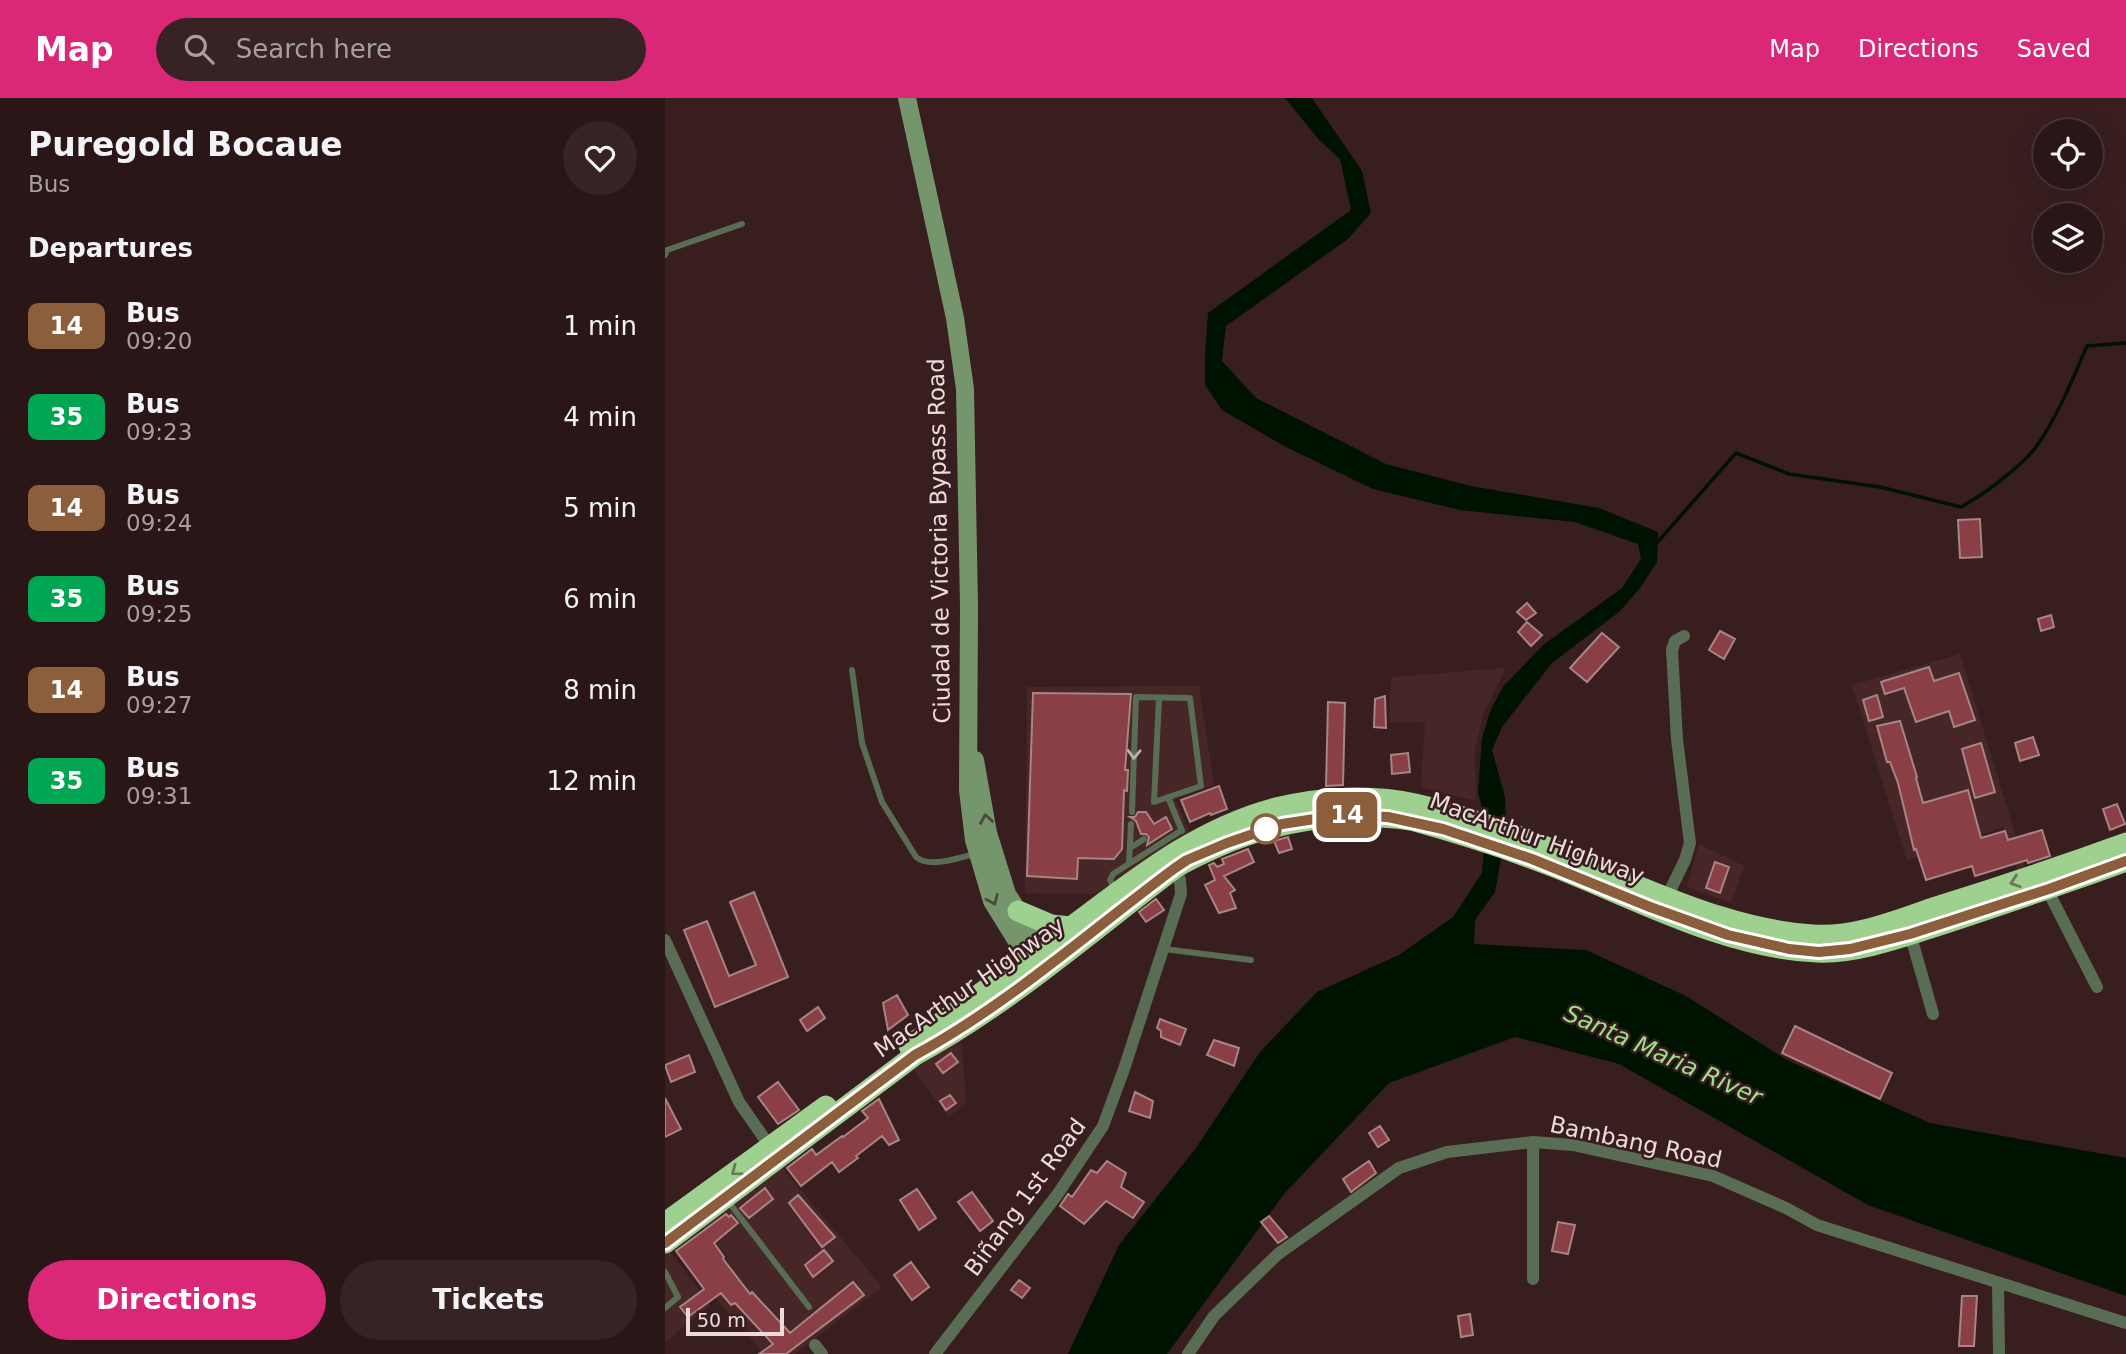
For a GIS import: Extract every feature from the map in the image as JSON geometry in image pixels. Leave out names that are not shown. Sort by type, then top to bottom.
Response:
[{"type":"highway","name":"MacArthur Highway","points":[[665,1223],[774,1153],[1039,961],[1172,861],[1189,843],[1275,809],[1311,802],[1360,799],[1413,803],[1446,821],[1535,851],[1663,904],[1778,932],[1818,936],[1907,926],[2046,881],[2126,861]]},
{"type":"highway","name":"MacArthur Highway","points":[[2046,881],[2126,843]]},
{"type":"highway","name":"MacArthur Highway","points":[[1039,961],[1071,927],[1121,900]]},
{"type":"highway","points":[[1018,911],[1051,925],[1071,927]]},
{"type":"highway","name":"MacArthur Highway","points":[[665,1243],[726,1199],[774,1153]]},
{"type":"main road","name":"Ciudad de Victoria Bypass Road","points":[[907,98],[955,318],[965,389],[969,607],[968,790],[974,840],[992,901],[1039,961]]},
{"type":"main road","name":"Ciudad de Victoria Bypass Road","points":[[968,737],[978,769],[988,833],[1007,894],[1018,911],[1039,961]]},
{"type":"street","points":[[1663,904],[1685,860],[1690,843],[1677,739],[1672,650],[1675,641],[1684,636]]},
{"type":"street","name":"Biñang 1st Road","points":[[935,1354],[1057,1195],[1103,1126],[1181,894],[1182,888],[1172,861]]},
{"type":"street","points":[[2046,881],[2097,987]]},
{"type":"street","points":[[1907,926],[1933,1014]]},
{"type":"street","points":[[665,940],[735,1093],[774,1153]]},
{"type":"street","points":[[1532,1142],[1533,1279]]},
{"type":"street","name":"Bambang Road","points":[[1188,1354],[1214,1316],[1278,1254],[1399,1168],[1447,1152],[1532,1142],[1573,1145],[1713,1176],[1817,1224],[2126,1323]]},
{"type":"street","points":[[1998,1283],[1999,1354]]},
{"type":"lane","points":[[666,251],[742,224]]},
{"type":"lane","points":[[852,670],[862,744],[882,802],[916,857],[923,862],[936,862],[978,853]]},
{"type":"lane","points":[[1132,812],[1136,697],[1190,698],[1201,786],[1154,802],[1159,698]]},
{"type":"lane","points":[[1121,900],[1110,880],[1113,874],[1129,863],[1189,843],[1168,797]]},
{"type":"lane","points":[[1168,822],[1176,817]]},
{"type":"lane","points":[[1129,863],[1131,824]]},
{"type":"lane","points":[[1130,848],[1144,839]]},
{"type":"lane","points":[[1162,948],[1251,960]]},
{"type":"lane","points":[[726,1199],[809,1307]]},
{"type":"lane","points":[[665,1272],[670,1277],[678,1297],[665,1308]]},
{"type":"shaded area","points":[[1960,654],[2026,869],[2018,873],[2003,827],[1907,861],[1852,685]]},
{"type":"shaded area","points":[[1506,668],[1484,712],[1475,748],[1476,801],[1421,787],[1425,722],[1389,723],[1391,677]]},
{"type":"shaded area","points":[[1199,686],[1214,785],[1175,799],[1190,832],[1096,894],[1025,893],[1027,687]]},
{"type":"shaded area","points":[[1699,844],[1744,866],[1731,903],[1687,887]]},
{"type":"shaded area","points":[[957,1035],[962,1045],[966,1103],[949,1117],[913,1069]]},
{"type":"shaded area","points":[[782,1167],[882,1287],[795,1354],[764,1354],[699,1279],[727,1257],[700,1224]]},
{"type":"shaded area","points":[[667,1248],[711,1305],[665,1342],[665,1249]]},
{"type":"water","name":"Santa Maria River","points":[[1285,98],[1312,98],[1362,171],[1371,213],[1348,239],[1226,326],[1222,361],[1256,398],[1386,464],[1471,486],[1599,508],[1658,532],[1657,562],[1640,588],[1619,612],[1552,663],[1502,727],[1492,750],[1505,797],[1506,832],[1495,892],[1475,920],[1474,944],[1586,950],[1686,996],[1787,1060],[1930,1123],[2126,1158],[2126,1296],[1868,1205],[1619,1064],[1515,1037],[1389,1083],[1284,1194],[1167,1354],[1068,1354],[1119,1245],[1196,1148],[1260,1052],[1317,992],[1399,955],[1453,917],[1482,873],[1486,824],[1478,792],[1482,738],[1491,709],[1503,687],[1543,645],[1622,588],[1641,559],[1638,544],[1575,522],[1460,510],[1373,489],[1286,447],[1222,410],[1205,385],[1208,313],[1351,210],[1340,159],[1319,140]]},
{"type":"building","points":[[1980,519],[1982,557],[1960,558],[1958,520]]},
{"type":"building","points":[[1527,603],[1536,613],[1526,620],[1517,612]]},
{"type":"building","points":[[2051,615],[2054,627],[2041,631],[2038,619]]},
{"type":"building","points":[[1527,622],[1542,635],[1531,646],[1518,632]]},
{"type":"building","points":[[1720,631],[1735,639],[1724,659],[1709,650]]},
{"type":"building","points":[[1602,633],[1619,647],[1587,682],[1570,668]]},
{"type":"building","points":[[1929,667],[1934,681],[1959,673],[1975,720],[1954,727],[1949,711],[1916,722],[1904,688],[1885,694],[1881,682]]},
{"type":"building","points":[[1033,693],[1131,694],[1122,849],[1114,859],[1078,858],[1077,879],[1027,876]]},
{"type":"building","points":[[1877,695],[1883,717],[1869,721],[1863,700]]},
{"type":"building","points":[[1385,696],[1386,728],[1374,727],[1375,699]]},
{"type":"building","points":[[1328,702],[1345,703],[1343,785],[1326,786]]},
{"type":"building","points":[[1900,721],[1923,803],[1968,790],[1981,838],[2005,831],[2008,840],[2042,830],[2050,856],[1975,876],[1972,866],[1926,880],[1916,849],[1914,850],[1898,783],[1890,762],[1887,762],[1877,726]]},
{"type":"building","points":[[2033,737],[2039,755],[2020,761],[2015,743]]},
{"type":"building","points":[[1981,743],[1995,792],[1975,798],[1962,749]]},
{"type":"building","points":[[1408,753],[1410,772],[1392,774],[1391,755]]},
{"type":"building","points":[[1219,786],[1227,809],[1190,822],[1181,800]]},
{"type":"building","points":[[2117,804],[2125,824],[2110,830],[2103,809]]},
{"type":"building","points":[[1138,812],[1146,812],[1154,824],[1166,817],[1172,829],[1147,845],[1149,837],[1141,834],[1136,821],[1130,817],[1135,817]]},
{"type":"building","points":[[1288,837],[1292,849],[1279,853],[1274,841]]},
{"type":"building","points":[[1248,849],[1254,862],[1224,876],[1235,890],[1230,893],[1236,908],[1219,913],[1205,885],[1215,880],[1209,865],[1214,863],[1217,867],[1224,864],[1222,859]]},
{"type":"building","points":[[1715,862],[1729,867],[1720,893],[1706,888]]},
{"type":"building","points":[[754,892],[788,977],[715,1007],[684,930],[707,921],[729,976],[756,965],[730,902]]},
{"type":"building","points":[[1156,899],[1164,910],[1146,922],[1139,912]]},
{"type":"building","points":[[897,995],[908,1015],[888,1030],[883,1003]]},
{"type":"building","points":[[818,1007],[825,1018],[807,1031],[800,1020]]},
{"type":"building","points":[[1160,1019],[1186,1029],[1180,1045],[1161,1037],[1161,1031],[1157,1028]]},
{"type":"building","points":[[1795,1026],[1892,1073],[1880,1099],[1782,1053]]},
{"type":"building","points":[[1214,1040],[1239,1048],[1234,1066],[1207,1055]]},
{"type":"building","points":[[951,1053],[958,1062],[943,1073],[936,1064]]},
{"type":"building","points":[[689,1055],[695,1072],[671,1082],[665,1065]]},
{"type":"building","points":[[778,1082],[799,1110],[778,1124],[758,1097]]},
{"type":"building","points":[[1135,1092],[1153,1101],[1150,1118],[1129,1111]]},
{"type":"building","points":[[950,1095],[956,1103],[946,1110],[940,1101]]},
{"type":"building","points":[[665,1098],[681,1129],[665,1137]]},
{"type":"building","points":[[879,1099],[899,1140],[889,1145],[882,1136],[839,1172],[832,1162],[801,1186],[787,1168],[812,1149],[816,1155],[843,1137],[868,1118],[862,1111]]},
{"type":"building","points":[[1380,1126],[1389,1140],[1378,1147],[1369,1133]]},
{"type":"building","points":[[1107,1161],[1126,1173],[1121,1187],[1144,1202],[1133,1218],[1106,1201],[1084,1224],[1060,1206],[1068,1194],[1072,1197],[1091,1170],[1097,1173]]},
{"type":"building","points":[[1369,1161],[1376,1173],[1351,1192],[1343,1179]]},
{"type":"building","points":[[765,1188],[773,1199],[749,1218],[740,1208]]},
{"type":"building","points":[[917,1189],[936,1218],[919,1230],[900,1200]]},
{"type":"building","points":[[972,1192],[993,1221],[980,1231],[958,1202]]},
{"type":"building","points":[[798,1195],[835,1237],[822,1247],[789,1203]]},
{"type":"building","points":[[726,1214],[729,1217],[731,1215],[738,1223],[714,1243],[750,1294],[752,1292],[790,1333],[853,1282],[864,1295],[786,1354],[759,1354],[773,1344],[735,1303],[731,1305],[721,1293],[688,1317],[680,1307],[704,1289],[676,1251]]},
{"type":"building","points":[[1269,1216],[1287,1237],[1278,1243],[1261,1222]]},
{"type":"building","points":[[1558,1222],[1575,1225],[1568,1254],[1552,1251]]},
{"type":"building","points":[[824,1250],[833,1261],[813,1277],[805,1265]]},
{"type":"building","points":[[911,1262],[929,1287],[912,1300],[894,1275]]},
{"type":"building","points":[[1019,1280],[1030,1288],[1022,1298],[1011,1290]]},
{"type":"building","points":[[1962,1296],[1977,1296],[1974,1346],[1959,1346]]},
{"type":"building","points":[[1470,1314],[1473,1335],[1461,1337],[1458,1316]]},
{"type":"waterway","points":[[1655,545],[1736,453],[1789,474],[1880,487],[1961,507],[2001,480],[2036,447],[2058,410],[2087,346],[2126,343]]},
{"type":"bus line","name":"14","points":[[665,1243],[915,1055],[948,1037],[1052,964],[1175,868],[1227,843],[1282,824],[1341,815],[1411,820],[1532,859],[1728,935],[1789,949],[1819,952],[1850,949],[1910,934],[2126,861]]}]
